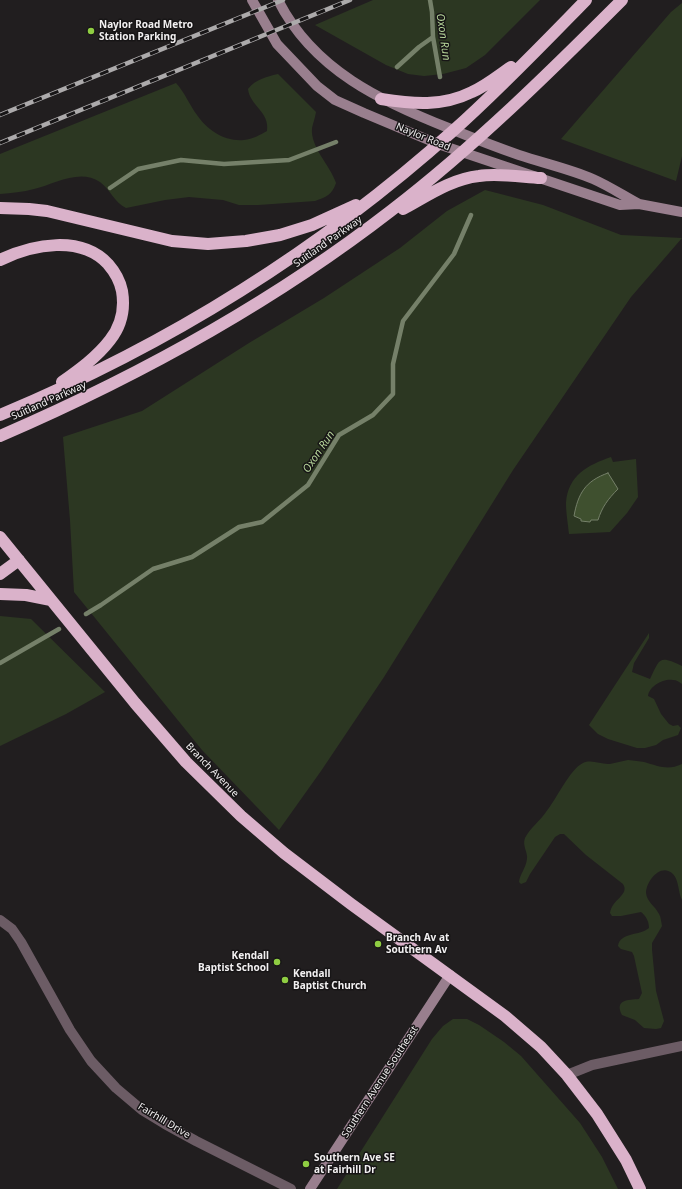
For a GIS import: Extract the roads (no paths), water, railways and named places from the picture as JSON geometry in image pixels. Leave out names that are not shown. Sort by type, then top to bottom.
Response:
[{"type":"highway","name":"Suitland Parkway","points":[[0,416],[39,399],[143,347],[218,304],[310,245],[374,197],[454,130],[586,0]]},
{"type":"highway","name":"Suitland Parkway","points":[[0,436],[94,394],[199,339],[300,276],[368,228],[415,192],[462,152],[544,78],[622,0]]},
{"type":"highway","points":[[381,99],[420,104],[438,103],[452,100],[473,92],[537,49]]},
{"type":"highway","points":[[368,228],[446,186],[467,178],[489,175],[541,178]]},
{"type":"highway","points":[[0,208],[47,211],[172,241],[208,244],[246,241],[280,235],[312,224],[374,197]]},
{"type":"highway","points":[[0,260],[7,256],[35,248],[61,245],[84,248],[104,259],[118,277],[121,287],[123,298],[122,314],[117,329],[110,340],[91,360],[39,399]]},
{"type":"highway","name":"Branch Avenue","points":[[0,537],[4,551],[19,560],[130,697],[186,762],[241,816],[284,853],[505,1016],[541,1047],[568,1075],[597,1114],[626,1160],[640,1189]]},
{"type":"highway","points":[[0,574],[19,560]]},
{"type":"highway","points":[[0,594],[26,595],[51,600]]},
{"type":"main road","name":"Naylor Road","points":[[252,0],[277,44],[317,86],[336,100],[438,144],[620,205],[639,204],[682,212]]},
{"type":"main road","name":"Naylor Road","points":[[278,0],[290,21],[316,52],[346,77],[381,99],[518,155],[593,179],[639,204]]},
{"type":"main road","name":"Southern Avenue Southeast","points":[[310,1189],[450,975]]},
{"type":"street","name":"Fairhill Drive","points":[[0,920],[12,929],[21,942],[70,1030],[91,1062],[116,1088],[142,1110],[196,1141],[291,1189]]},
{"type":"street","points":[[568,1075],[592,1065],[682,1046]]},
{"type":"waterway","name":"Oxon Run","points":[[430,0],[433,37],[440,77]]},
{"type":"waterway","points":[[397,67],[419,47],[433,37]]},
{"type":"waterway","points":[[110,188],[138,169],[181,160],[224,164],[289,160],[336,142]]},
{"type":"waterway","name":"Oxon Run","points":[[86,614],[153,569],[192,557],[239,527],[262,522],[308,485],[339,435],[373,415],[393,394],[393,364],[403,321],[454,254],[471,215]]},
{"type":"waterway","name":"Oxon Run","points":[[0,663],[59,629]]},
{"type":"railway","points":[[0,115],[283,0]]},
{"type":"railway","points":[[0,143],[350,0]]},
{"type":"place","name":"Naylor Road Metro Station Parking","points":[[91,31]]},
{"type":"place","name":"Branch Av at Southern Av","points":[[378,944]]},
{"type":"place","name":"Kendall Baptist School","points":[[277,962]]},
{"type":"place","name":"Kendall Baptist Church","points":[[285,980]]},
{"type":"place","name":"Southern Ave SE at Fairhill Dr","points":[[306,1164]]}]
